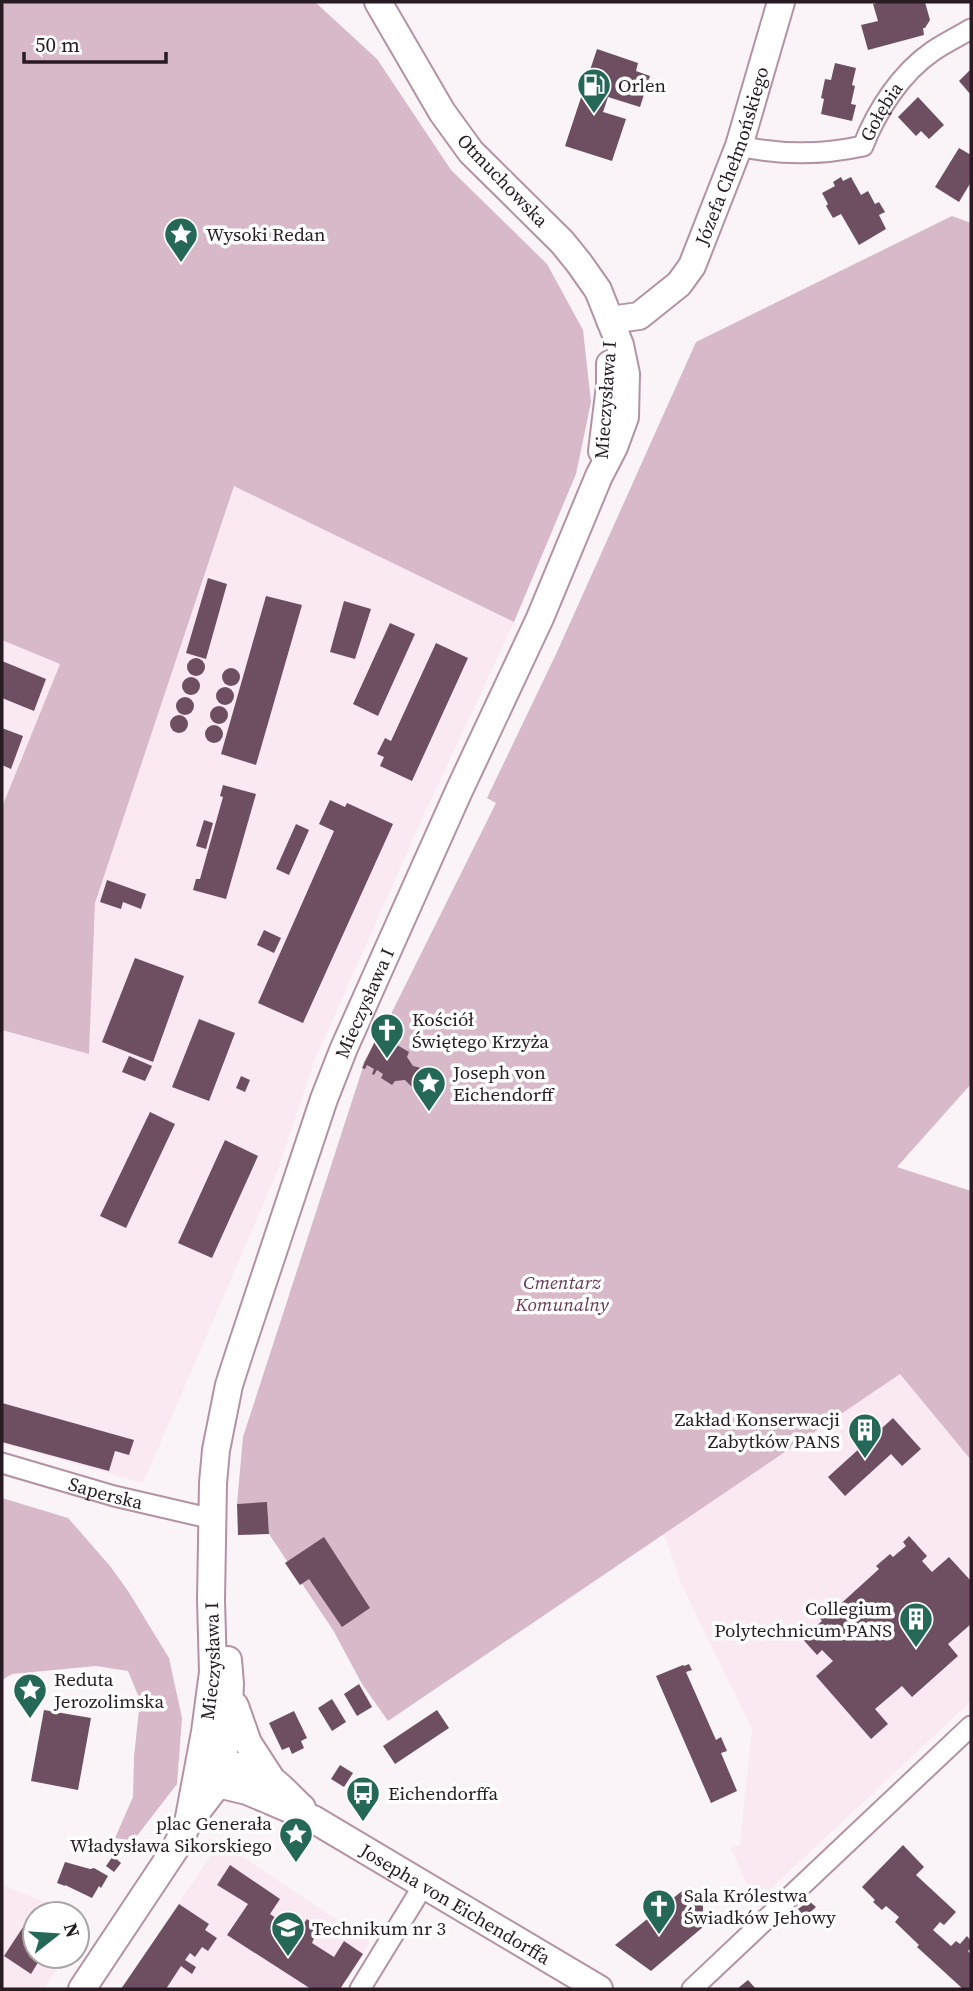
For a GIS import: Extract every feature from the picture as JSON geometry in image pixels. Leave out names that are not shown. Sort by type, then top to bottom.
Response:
[{"type":"main road","name":"Otmuchowska","points":[[378,2],[442,112],[471,152],[542,221],[579,263],[598,290],[610,320]]},
{"type":"main road","name":"Józefa Chełmońskiego","points":[[610,320],[639,316],[679,284],[692,266],[739,146],[781,2]]},
{"type":"main road","name":"Mieczysława I","points":[[213,1771],[213,1519],[216,1450],[229,1385],[324,1099],[357,1018],[458,793],[540,618],[599,475],[610,386],[610,320]]},
{"type":"main road","name":"Mieczysława I","points":[[213,1555],[224,1599],[230,1684],[228,1729],[213,1771]]},
{"type":"main road","points":[[230,1684],[237,1716],[248,1743],[273,1781]]},
{"type":"main road","name":"Josepha von Eichendorffa","points":[[213,1771],[249,1769],[273,1781],[313,1819]]},
{"type":"main road","points":[[82,1989],[175,1849],[213,1771]]},
{"type":"main road","name":"Josepha von Eichendorffa","points":[[213,1771],[247,1791],[313,1819],[599,1989]]},
{"type":"street","name":"Gołębia","points":[[739,146],[765,152],[813,153],[863,146],[871,126],[903,78],[933,51],[971,29]]},
{"type":"street","name":"Saperska","points":[[2,1463],[114,1496],[213,1519]]},
{"type":"street","points":[[692,1989],[971,1726]]},
{"type":"street","points":[[360,1989],[423,1886]]},
{"type":"shaded area","points":[[234,486],[514,622],[421,821],[315,1059],[277,1172],[143,1483],[2,1443],[2,1030],[89,1054],[95,903]]},
{"type":"shaded area","points":[[2,640],[60,663],[2,807]]},
{"type":"shaded area","points":[[900,1374],[971,1460],[971,1701],[755,1903],[731,1848],[740,1845],[752,1729],[681,1583],[664,1534]]},
{"type":"shaded area","points":[[220,1842],[370,1942],[340,1989],[121,1989]]},
{"type":"shaded area","points":[[2,1885],[39,1900],[21,1900],[21,1970],[56,1970],[43,1989],[2,1989]]},
{"type":"green space","points":[[2,2],[315,2],[377,59],[451,170],[547,264],[583,330],[591,402],[576,474],[514,622],[234,486],[95,903],[89,1054],[2,1030],[2,807],[60,664],[2,640]]},
{"type":"green space","name":"Cmentarz Komunalny","points":[[952,216],[971,223],[971,1084],[897,1167],[971,1191],[971,1460],[900,1374],[388,1721],[362,1684],[333,1630],[269,1534],[267,1503],[237,1504],[243,1437],[363,1063],[386,1024],[496,803],[487,798],[557,652],[696,342]]},
{"type":"green space","points":[[2,1498],[68,1518],[110,1566],[169,1658],[182,1718],[177,1784],[133,1841],[115,1838],[133,1797],[140,1700],[128,1671],[96,1666],[12,1674],[2,1680]]},
{"type":"building","points":[[925,2],[930,20],[923,28],[924,35],[868,50],[861,25],[878,21],[873,4]]},
{"type":"building","points":[[597,49],[638,63],[636,71],[650,76],[640,107],[608,97],[603,112],[626,119],[612,161],[565,146]]},
{"type":"building","points":[[835,63],[856,68],[851,104],[856,105],[852,121],[821,114],[825,79],[831,80]]},
{"type":"building","points":[[971,69],[971,95],[959,81]]},
{"type":"building","points":[[918,97],[944,125],[929,139],[921,131],[916,136],[898,117]]},
{"type":"building","points":[[959,148],[971,155],[971,182],[959,202],[935,187]]},
{"type":"building","points":[[841,177],[843,181],[851,177],[861,195],[868,191],[875,204],[879,202],[885,212],[879,215],[886,229],[859,245],[841,214],[833,218],[822,193],[835,186],[833,182]]},
{"type":"building","points":[[208,578],[227,584],[206,659],[186,653]]},
{"type":"building","points":[[266,596],[302,605],[256,765],[221,754]]},
{"type":"building","points":[[344,601],[371,609],[355,659],[330,652]]},
{"type":"building","points":[[390,623],[415,634],[378,716],[353,704]]},
{"type":"building","points":[[436,643],[468,658],[412,781],[380,766],[384,757],[377,754],[385,738],[391,741]]},
{"type":"building","points":[[196,658],[202,661],[205,667],[202,673],[196,676],[190,673],[187,667],[190,661]]},
{"type":"building","points":[[2,661],[46,679],[34,711],[2,698]]},
{"type":"building","points":[[231,668],[237,671],[240,677],[237,683],[231,686],[225,683],[222,677],[225,671]]},
{"type":"building","points":[[191,677],[197,680],[200,686],[197,692],[191,695],[185,692],[182,686],[185,680]]},
{"type":"building","points":[[225,687],[231,690],[234,696],[231,702],[225,705],[219,702],[216,696],[219,690]]},
{"type":"building","points":[[185,697],[191,700],[194,706],[191,712],[185,715],[179,712],[176,706],[179,700]]},
{"type":"building","points":[[219,706],[225,709],[228,715],[225,721],[219,724],[213,721],[210,715],[213,709]]},
{"type":"building","points":[[179,715],[185,718],[188,724],[185,730],[179,733],[173,730],[170,724],[173,718]]},
{"type":"building","points":[[214,725],[220,728],[223,734],[220,740],[214,743],[208,740],[205,734],[208,728]]},
{"type":"building","points":[[2,728],[23,736],[11,769],[2,765]]},
{"type":"building","points":[[223,785],[256,794],[226,899],[193,890],[196,879],[200,879],[223,797],[220,796]]},
{"type":"building","points":[[330,800],[345,807],[347,803],[393,824],[303,1023],[258,1003],[334,831],[319,824]]},
{"type":"building","points":[[204,820],[213,823],[206,849],[196,846]]},
{"type":"building","points":[[296,824],[309,830],[289,875],[276,869]]},
{"type":"building","points":[[107,880],[146,894],[141,909],[123,902],[121,909],[100,902]]},
{"type":"building","points":[[264,930],[281,938],[274,953],[257,945]]},
{"type":"building","points":[[135,958],[184,976],[153,1062],[102,1042]]},
{"type":"building","points":[[199,1019],[235,1033],[209,1101],[172,1087]]},
{"type":"building","name":"Kościół Świętego Krzyża","points":[[380,1035],[409,1052],[407,1057],[413,1066],[421,1068],[427,1076],[422,1086],[411,1086],[405,1080],[395,1081],[392,1085],[381,1078],[383,1074],[377,1070],[374,1075],[374,1069],[367,1065],[365,1069],[362,1068]]},
{"type":"building","points":[[129,1056],[152,1066],[145,1081],[122,1072]]},
{"type":"building","points":[[241,1076],[250,1080],[245,1092],[236,1088]]},
{"type":"building","points":[[150,1112],[175,1124],[126,1228],[100,1216]]},
{"type":"building","points":[[225,1140],[258,1156],[212,1258],[178,1243]]},
{"type":"building","points":[[2,1403],[134,1440],[129,1455],[115,1451],[109,1471],[2,1442]]},
{"type":"building","name":"Zakład Konserwacji Zabytków PANS","points":[[893,1418],[921,1449],[902,1466],[891,1454],[845,1496],[828,1477]]},
{"type":"building","points":[[267,1502],[269,1534],[238,1535],[237,1504]]},
{"type":"building","points":[[909,1536],[927,1556],[922,1561],[932,1572],[949,1557],[971,1581],[971,1624],[948,1644],[958,1656],[912,1697],[902,1686],[875,1709],[888,1724],[871,1739],[816,1676],[833,1661],[822,1650],[817,1655],[799,1635],[806,1628],[809,1632],[822,1621],[819,1617],[832,1605],[835,1609],[879,1569],[876,1566],[890,1554],[893,1557],[906,1546],[903,1542]]},
{"type":"building","points":[[324,1537],[370,1608],[342,1627],[309,1579],[300,1585],[285,1563]]},
{"type":"building","points":[[689,1664],[692,1670],[686,1672],[716,1740],[721,1737],[727,1751],[721,1753],[737,1791],[711,1803],[656,1676]]},
{"type":"building","points":[[359,1684],[372,1707],[357,1716],[344,1694]]},
{"type":"building","points":[[332,1699],[346,1722],[332,1731],[318,1708]]},
{"type":"building","points":[[44,1710],[91,1718],[78,1790],[31,1781]]},
{"type":"building","points":[[437,1710],[449,1728],[395,1764],[383,1746]]},
{"type":"building","points":[[294,1711],[307,1738],[301,1741],[304,1748],[292,1754],[289,1747],[282,1750],[269,1723]]},
{"type":"building","points":[[340,1765],[353,1773],[344,1787],[331,1779]]},
{"type":"building","points":[[903,1845],[924,1867],[916,1875],[956,1912],[944,1925],[940,1922],[933,1930],[951,1946],[956,1941],[960,1944],[967,1936],[971,1941],[968,1951],[971,1955],[971,1989],[963,1989],[917,1947],[919,1945],[895,1922],[899,1917],[886,1906],[882,1910],[862,1887]]},
{"type":"building","points":[[113,1856],[121,1863],[114,1872],[106,1866]]},
{"type":"building","points":[[65,1862],[94,1868],[108,1876],[92,1898],[57,1883]]},
{"type":"building","points":[[230,1865],[280,1899],[270,1914],[291,1928],[307,1919],[315,1925],[312,1943],[334,1957],[344,1941],[363,1954],[340,1989],[311,1989],[227,1935],[248,1904],[217,1885]]},
{"type":"building","name":"Sala Królestwa Świadków Jehowy","points":[[687,1887],[703,1905],[703,1927],[651,1971],[615,1945]]},
{"type":"building","points":[[809,1901],[816,1907],[805,1917],[798,1909]]},
{"type":"building","points":[[179,1904],[209,1924],[205,1930],[217,1938],[208,1951],[202,1947],[195,1957],[190,1953],[185,1960],[196,1967],[192,1974],[181,1966],[166,1989],[121,1989]]},
{"type":"building","points":[[21,1930],[21,1967],[4,1956]]},
{"type":"building","points":[[748,1980],[756,1989],[737,1989]]},
{"type":"place","name":"Orlen","points":[[594,115]]},
{"type":"place","name":"Wysoki Redan","points":[[181,264]]},
{"type":"place","name":"Kościół Świętego Krzyża","points":[[387,1060]]},
{"type":"place","name":"Joseph von Eichendorff","points":[[429,1113]]},
{"type":"place","name":"Zakład Konserwacji Zabytków PANS","points":[[865,1460]]},
{"type":"place","name":"Collegium Polytechnicum PANS","points":[[916,1649]]},
{"type":"place","name":"Reduta Jerozolimska","points":[[30,1720]]},
{"type":"place","name":"Eichendorffa","points":[[363,1823]]},
{"type":"place","name":"plac Generała Władysława Sikorskiego","points":[[296,1864]]},
{"type":"place","name":"Sala Królestwa Świadków Jehowy","points":[[659,1936]]},
{"type":"place","name":"Technikum nr 3","points":[[288,1958]]}]
